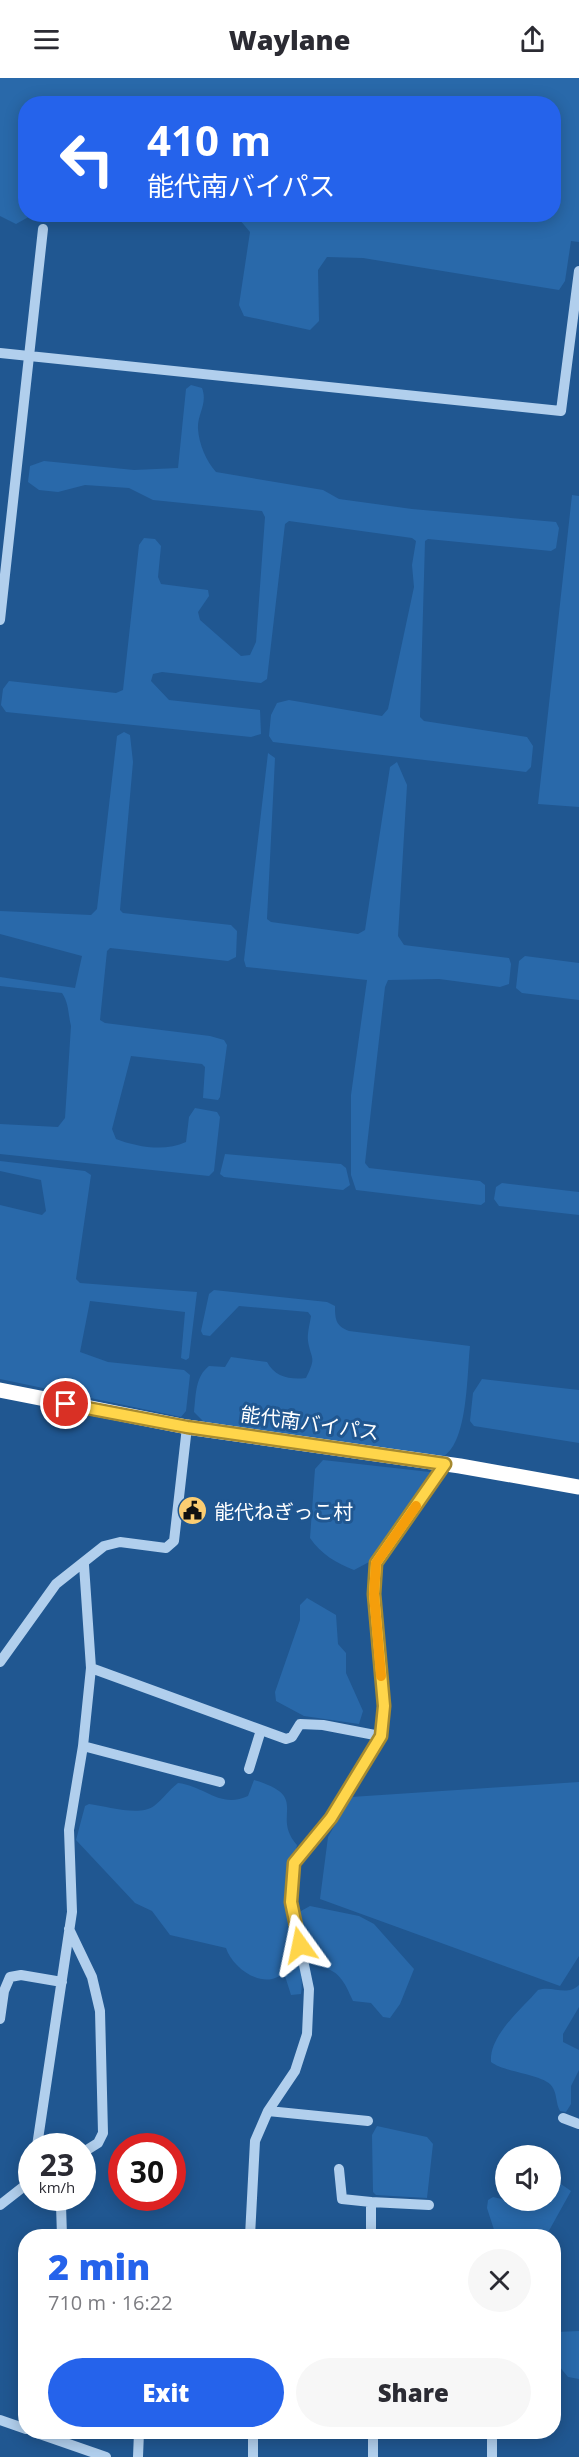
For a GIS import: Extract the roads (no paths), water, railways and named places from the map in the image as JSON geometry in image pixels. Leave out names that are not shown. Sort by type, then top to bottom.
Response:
[{"type":"highway","name":"能代南バイパス","points":[[0,1390],[187,1427],[445,1464],[579,1487]]},
{"type":"street","points":[[0,620],[44,229]]},
{"type":"street","points":[[0,354],[561,411],[579,271]]},
{"type":"street","points":[[0,1662],[56,1584],[104,1546],[120,1542],[166,1548],[174,1541],[187,1427]]},
{"type":"street","points":[[250,2229],[255,2141],[268,2111],[295,2071],[307,2034],[309,1989],[291,1902],[294,1863],[331,1818],[381,1736],[384,1706],[374,1594],[376,1563],[445,1464]]},
{"type":"street","points":[[39,2133],[69,1929],[73,1888],[69,1830],[83,1746],[91,1668],[84,1564]]},
{"type":"street","points":[[91,1668],[286,1739],[292,1737],[300,1724],[323,1725],[381,1736]]},
{"type":"street","points":[[249,1769],[261,1730]]},
{"type":"street","points":[[83,1746],[220,1782]]},
{"type":"street","points":[[69,1929],[92,1977],[100,2011],[103,2133],[96,2144]]},
{"type":"street","points":[[0,2019],[4,1991],[10,1977],[21,1975],[62,1982]]},
{"type":"street","points":[[268,2111],[368,2121]]},
{"type":"street","points":[[563,2118],[579,2124]]},
{"type":"street","points":[[339,2169],[342,2199],[429,2205]]},
{"type":"street","points":[[0,2205],[18,2191]]},
{"type":"street","points":[[371,2202],[371,2229]]},
{"type":"street","points":[[62,2229],[63,2211]]},
{"type":"street","points":[[0,2420],[18,2426]]},
{"type":"street","points":[[54,2439],[106,2457]]},
{"type":"street","points":[[138,2457],[139,2439]]},
{"type":"street","points":[[253,2439],[253,2457]]},
{"type":"street","points":[[373,2439],[373,2457]]},
{"type":"street","points":[[492,2439],[492,2457]]},
{"type":"place","name":"能代ねぎっこ村","points":[[193,1511]]}]
